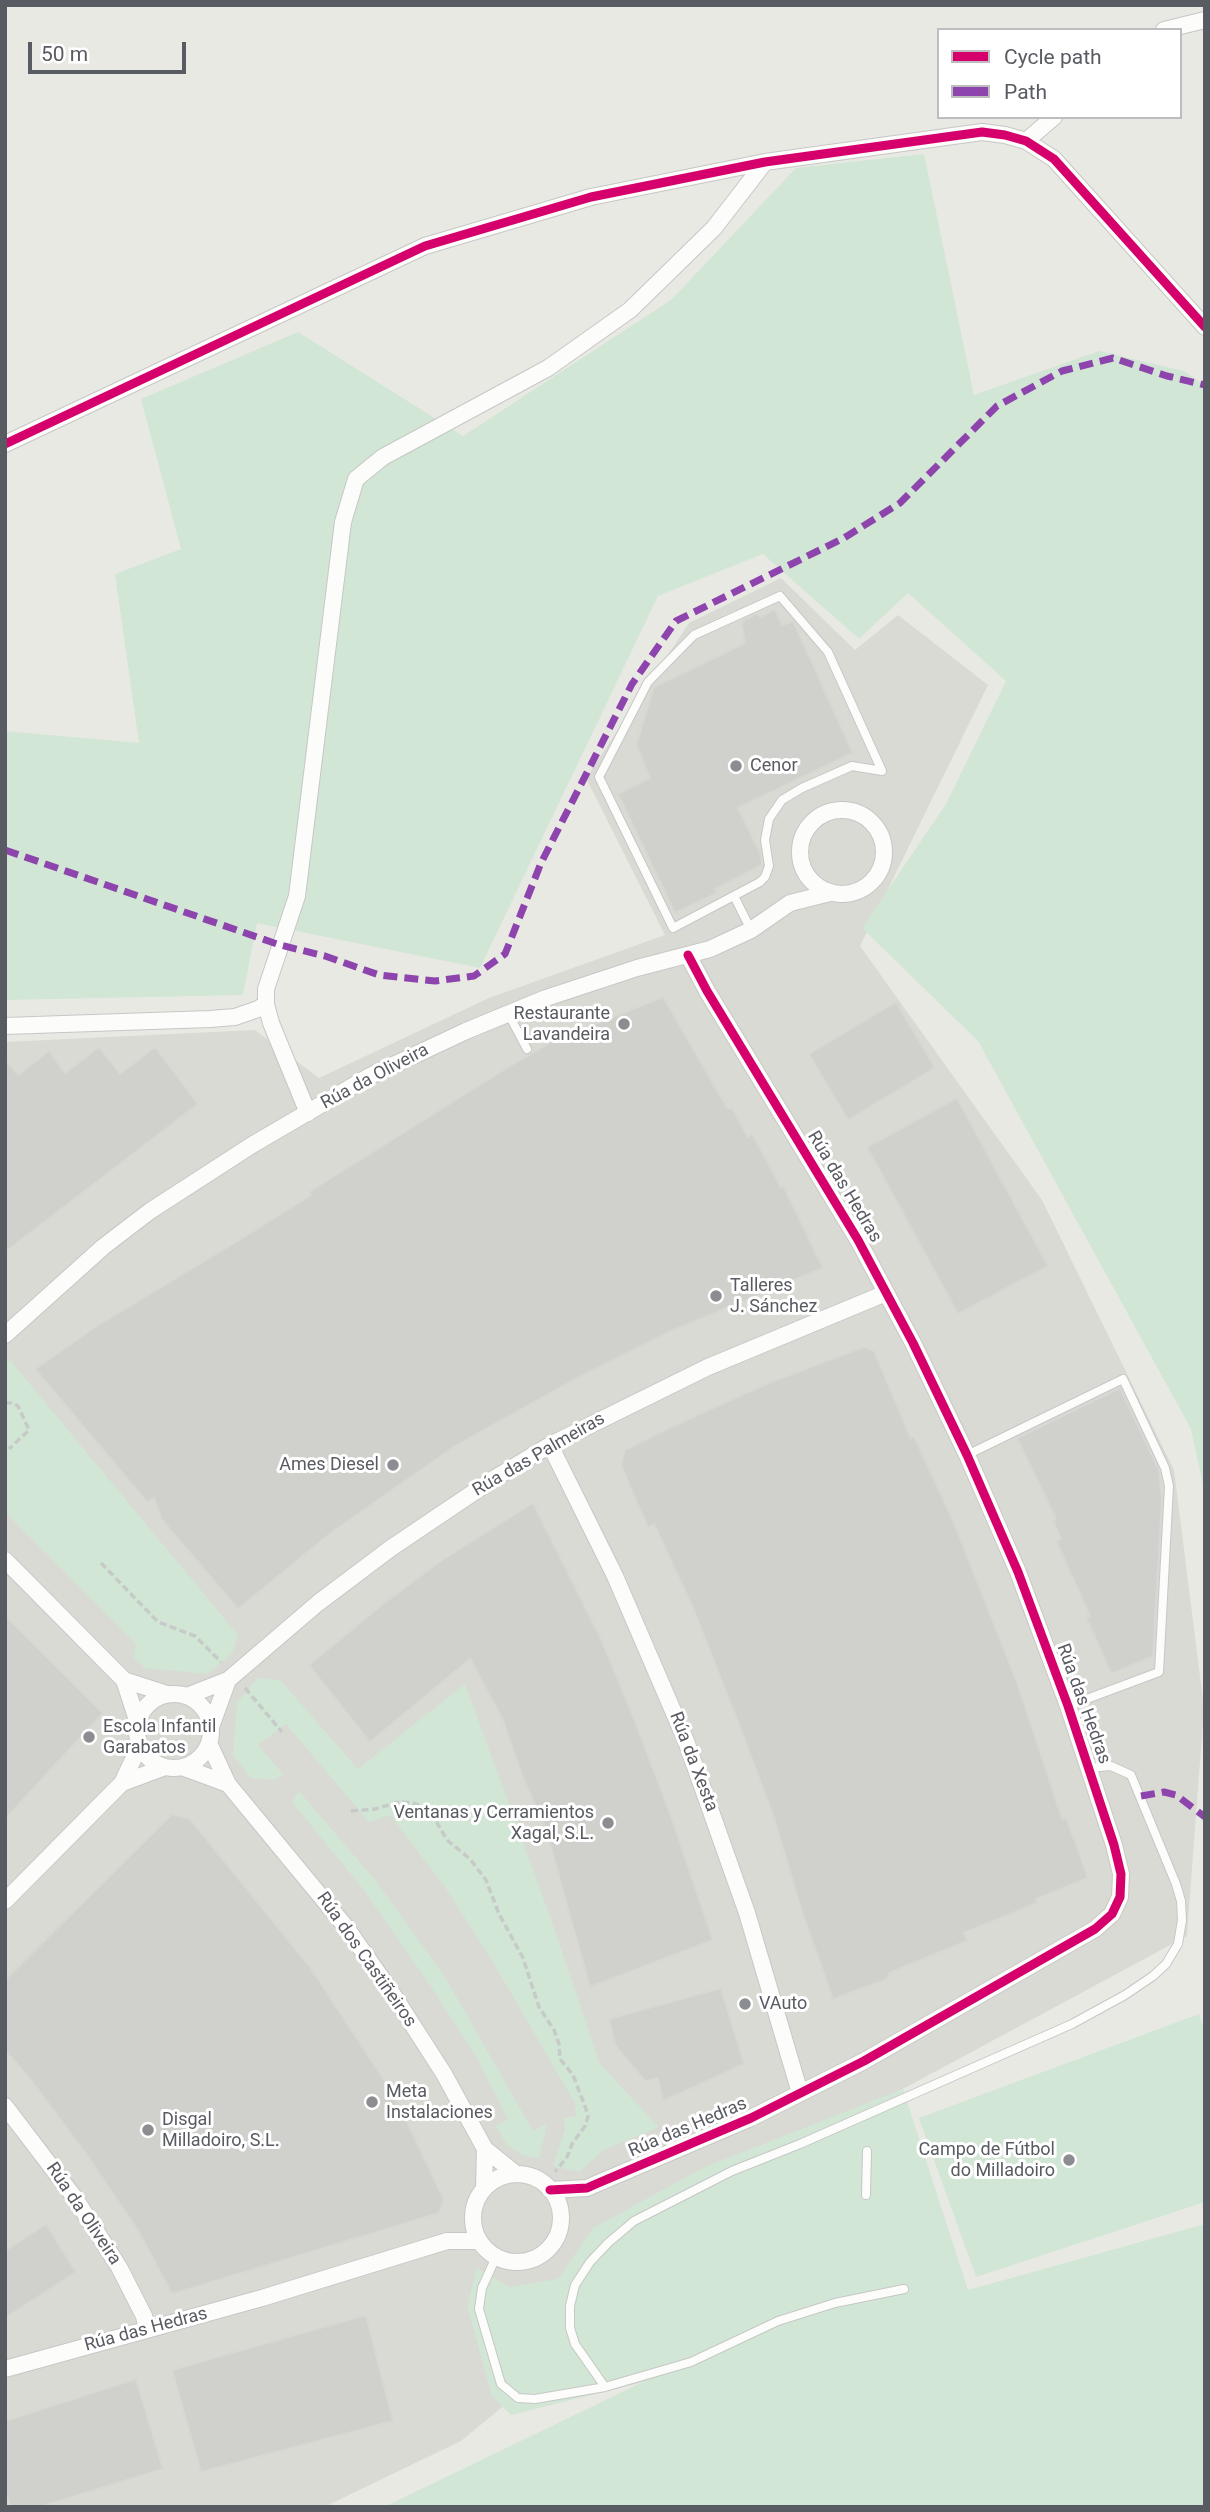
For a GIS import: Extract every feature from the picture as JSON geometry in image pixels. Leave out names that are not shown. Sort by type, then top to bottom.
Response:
[{"type":"street","points":[[1172,28],[1205,20]]},
{"type":"street","points":[[1026,141],[1052,119]]},
{"type":"street","points":[[5,444],[425,246],[591,197],[765,162],[982,132],[1026,141],[1054,159],[1205,327]]},
{"type":"street","points":[[308,1113],[271,1023],[266,1004],[266,989],[297,896],[341,536],[356,479],[383,457],[548,368],[630,310],[714,228],[765,162]]},
{"type":"street","name":"Rúa da Oliveira","points":[[5,1335],[103,1247],[150,1211],[252,1145],[370,1076],[508,1013],[590,982],[710,949],[751,930],[790,903],[830,892],[842,895],[857,892],[869,885],[879,874],[884,860],[884,845],[879,832],[870,821],[857,813],[843,810],[829,812],[816,819],[806,830],[801,844],[804,869],[799,887],[790,903]]},
{"type":"street","points":[[804,869],[818,887],[830,892]]},
{"type":"street","name":"Rúa das Hedras","points":[[516,2174],[538,2180],[547,2188],[587,2188],[751,2118],[963,2007],[1095,1930],[1112,1914],[1120,1897],[1121,1874],[1068,1706],[1018,1572],[967,1455],[858,1240],[688,956]]},
{"type":"street","points":[[5,1026],[235,1017],[266,1004]]},
{"type":"street","name":"Rúa das Palmeiras","points":[[187,1696],[232,1677],[318,1603],[391,1548],[495,1478],[550,1445],[708,1367],[887,1293]]},
{"type":"street","name":"Rúa da Xesta","points":[[550,1445],[625,1598],[686,1741],[742,1900],[800,2093]]},
{"type":"street","points":[[5,1560],[124,1680],[167,1695],[187,1696],[203,1708],[210,1735],[203,1754],[183,1767],[165,1767],[122,1783]]},
{"type":"street","name":"Rúa das Palmeiras","points":[[210,1735],[232,1677]]},
{"type":"street","points":[[5,1901],[122,1783],[140,1745],[138,1723],[124,1680]]},
{"type":"street","points":[[138,1723],[148,1704],[167,1695]]},
{"type":"street","name":"Rúa dos Castiñeiros","points":[[210,1735],[228,1784],[292,1859],[354,1939],[444,2074],[485,2148],[516,2174]]},
{"type":"street","points":[[140,1745],[155,1762],[165,1767]]},
{"type":"street","name":"Rúa dos Castiñeiros","points":[[183,1767],[228,1784]]},
{"type":"street","name":"Rúa da Oliveira","points":[[5,2106],[75,2197],[119,2267],[144,2316],[147,2330]]},
{"type":"street","points":[[484,2189],[485,2148]]},
{"type":"street","points":[[484,2189],[504,2176],[516,2174]]},
{"type":"street","points":[[547,2188],[555,2197],[561,2217]]},
{"type":"street","name":"Rúa das Hedras","points":[[496,2257],[508,2262],[522,2262],[535,2259],[547,2251],[555,2240],[561,2217],[587,2188]]},
{"type":"street","name":"Rúa das Hedras","points":[[447,2241],[460,2231],[475,2209],[484,2189]]},
{"type":"street","points":[[475,2209],[473,2221],[479,2241],[496,2257]]},
{"type":"street","name":"Rúa das Hedras","points":[[5,2369],[330,2278],[447,2241],[479,2241]]},
{"type":"lane","points":[[780,596],[828,652],[882,771],[852,766],[782,800],[769,819],[765,840],[769,866],[765,877],[734,897],[673,928],[599,777],[648,682],[694,635],[780,596]]},
{"type":"lane","points":[[734,897],[751,930]]},
{"type":"lane","points":[[508,1013],[527,1049]]},
{"type":"lane","points":[[967,1455],[1124,1379],[1165,1468],[1169,1486],[1159,1672],[1068,1706]]},
{"type":"lane","points":[[605,2387],[575,2344],[570,2328],[570,2306],[575,2284],[590,2262],[634,2221],[732,2171],[824,2134],[1072,2024],[1125,1995],[1166,1964],[1178,1944],[1182,1920],[1181,1901],[1176,1884],[1131,1775],[1111,1766],[1089,1768]]},
{"type":"lane","points":[[866,2195],[867,2151]]},
{"type":"lane","points":[[496,2257],[482,2288],[479,2309],[501,2384],[518,2398],[535,2399],[605,2387],[691,2362],[778,2321],[835,2303],[904,2289]]},
{"type":"path","points":[[5,1403],[18,1406],[29,1430],[9,1449]]},
{"type":"path","points":[[101,1563],[158,1622],[195,1636],[282,1732]]},
{"type":"path","points":[[351,1811],[375,1809],[399,1802],[424,1807],[432,1814],[447,1840],[470,1858],[486,1881],[499,1914],[523,1958],[539,2007],[554,2030],[560,2059],[577,2083],[588,2117],[547,2188]]},
{"type":"shaded area","points":[[781,578],[855,650],[898,615],[988,685],[860,946],[1042,1200],[1174,1470],[1204,1708],[1187,1936],[862,2111],[461,2441],[324,2507],[5,2507],[5,1042],[255,1030],[319,1078],[489,998],[665,935],[586,778],[689,623]]},
{"type":"green space","points":[[924,154],[974,395],[1099,351],[1184,371],[1205,386],[1205,1494],[1191,1429],[978,1041],[862,928],[946,804],[1006,681],[908,593],[859,639],[763,554],[658,596],[480,968],[257,923],[243,995],[5,1000],[5,731],[139,743],[115,574],[181,549],[141,399],[298,332],[463,436],[671,300],[796,168]]},
{"type":"green space","points":[[10,1360],[238,1635],[232,1653],[208,1674],[145,1668],[134,1658],[136,1644],[5,1512],[5,1365]]},
{"type":"green space","points":[[258,1678],[280,1680],[358,1769],[465,1684],[552,1922],[600,2064],[659,2127],[604,2150],[579,2172],[553,2166],[565,2130],[564,2118],[576,2116],[575,2103],[491,1959],[445,1887],[390,1815],[369,1822],[286,1724],[258,1745],[283,1774],[275,1780],[251,1778],[233,1755],[237,1703]]},
{"type":"green space","points":[[299,1791],[376,1881],[445,1977],[533,2131],[547,2124],[539,2158],[522,2155],[506,2144],[496,2126],[508,2119],[477,2058],[363,1889],[292,1802]]},
{"type":"green space","name":"Campo de Fútbol do Milladoiro","points":[[1199,2014],[1205,2032],[1205,2202],[976,2277],[919,2118]]},
{"type":"green space","points":[[903,2089],[968,2290],[1205,2224],[1205,2507],[384,2507],[643,2382],[511,2415],[492,2396],[467,2306],[477,2268],[510,2287],[558,2279],[593,2228],[705,2167]]},
{"type":"building","name":"Cenor","points":[[775,609],[782,625],[793,621],[853,753],[738,808],[761,855],[762,865],[715,889],[717,893],[675,913],[618,794],[650,778],[636,745],[654,687],[745,643],[742,625],[744,620],[756,614],[761,617]]},
{"type":"building","points":[[663,997],[728,1109],[732,1108],[748,1137],[752,1134],[781,1187],[783,1185],[823,1268],[669,1332],[577,1378],[455,1446],[332,1532],[238,1609],[162,1520],[154,1498],[147,1502],[35,1369],[97,1326],[254,1231],[311,1195],[309,1192],[510,1066],[567,1033],[568,1035]]},
{"type":"building","points":[[896,1002],[935,1068],[848,1120],[809,1054]]},
{"type":"building","points":[[99,1047],[120,1074],[155,1047],[198,1104],[5,1252],[5,1059],[18,1075],[49,1051],[65,1073]]},
{"type":"building","points":[[957,1098],[1048,1266],[958,1314],[867,1147]]},
{"type":"building","points":[[864,1347],[874,1351],[911,1438],[914,1436],[954,1523],[1018,1685],[1062,1819],[1066,1817],[1088,1878],[1036,1899],[1037,1903],[964,1933],[967,1941],[889,1973],[887,1979],[833,1999],[801,1909],[774,1818],[693,1608],[654,1524],[648,1528],[621,1465],[625,1450],[671,1427],[771,1382]]},
{"type":"building","points":[[1120,1388],[1159,1470],[1162,1500],[1153,1656],[1111,1674],[1086,1617],[1090,1616],[1056,1541],[1061,1539],[1053,1521],[1056,1519],[1017,1438]]},
{"type":"building","points":[[533,1503],[602,1641],[635,1721],[713,1940],[590,1987],[546,1830],[522,1775],[502,1718],[470,1659],[370,1742],[309,1665],[442,1560]]},
{"type":"building","points":[[5,1615],[103,1713],[5,1819]]},
{"type":"building","points":[[172,1814],[190,1819],[310,1967],[382,2077],[409,2126],[444,2200],[439,2213],[172,2294],[139,2232],[87,2155],[5,2050],[5,1980]]},
{"type":"building","points":[[721,1988],[744,2064],[663,2101],[658,2078],[645,2081],[615,2045],[609,2019]]},
{"type":"building","points":[[46,2224],[76,2272],[5,2318],[5,2251]]},
{"type":"building","points":[[366,2315],[393,2421],[201,2472],[172,2370]]},
{"type":"building","points":[[136,2379],[163,2469],[40,2507],[11,2507],[5,2491],[5,2421]]},
{"type":"marked path","points":[[5,850],[280,945],[325,956],[379,975],[435,981],[474,976],[505,954],[541,863],[632,684],[676,621],[844,538],[900,503],[997,406],[1062,371],[1113,358],[1205,385]]},
{"type":"marked path","points":[[1141,1796],[1164,1792],[1176,1795],[1205,1817]]},
{"type":"cycle path","points":[[5,444],[425,246],[591,197],[765,162],[982,132],[1026,141],[1054,159],[1205,327]]},
{"type":"cycle path","points":[[550,2190],[587,2188],[751,2118],[864,2061],[1095,1929],[1112,1914],[1120,1897],[1121,1874],[1114,1845],[1068,1706],[1018,1572],[967,1455],[913,1343],[858,1240],[707,991],[688,955]]},
{"type":"place","name":"Cenor","points":[[736,766]]},
{"type":"place","name":"Restaurante Lavandeira","points":[[624,1024]]},
{"type":"place","name":"Talleres J. Sánchez","points":[[716,1296]]},
{"type":"place","name":"Ames Diesel","points":[[393,1465]]},
{"type":"place","name":"Escola Infantil Garabatos","points":[[89,1737]]},
{"type":"place","name":"Ventanas y Cerramientos Xagal, S.L.","points":[[608,1823]]},
{"type":"place","name":"VAuto","points":[[745,2004]]},
{"type":"place","name":"Meta Instalaciones","points":[[372,2102]]},
{"type":"place","name":"Disgal Milladoiro, S.L.","points":[[148,2130]]},
{"type":"place","name":"Campo de Fútbol do Milladoiro","points":[[1069,2160]]}]
